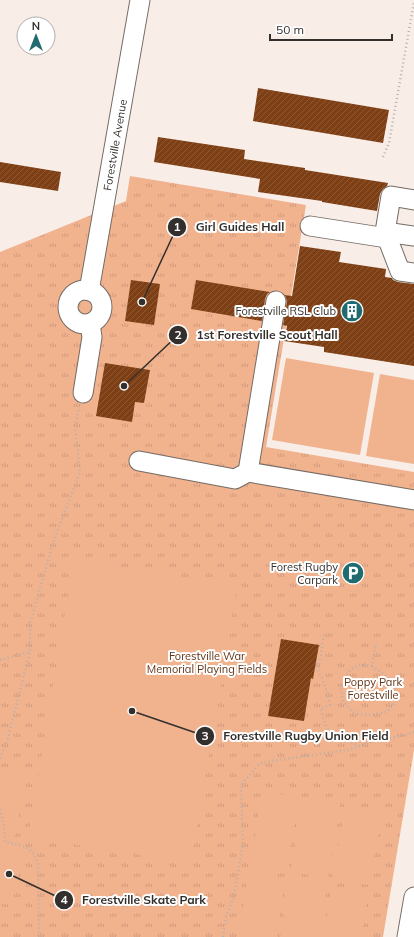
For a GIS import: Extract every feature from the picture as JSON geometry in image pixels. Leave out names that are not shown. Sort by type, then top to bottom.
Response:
[{"type":"street","name":"Forestville Avenue","points":[[89,290],[140,0]]},
{"type":"street","points":[[414,200],[391,196],[386,235],[400,271],[414,274]]},
{"type":"street","points":[[310,226],[386,235],[414,236]]},
{"type":"street","points":[[89,290],[99,296],[102,312],[99,317],[90,324],[79,323],[70,315],[68,305],[70,299],[78,292],[89,290]]},
{"type":"street","points":[[248,472],[276,301]]},
{"type":"street","points":[[82,393],[92,337],[90,324]]},
{"type":"street","points":[[139,461],[235,479],[248,472],[414,500]]},
{"type":"street","points":[[407,937],[414,897]]},
{"type":"path","points":[[383,157],[389,143],[414,2]]},
{"type":"path","points":[[0,758],[6,744],[30,652],[30,623],[55,537],[80,472],[75,426],[82,393]]},
{"type":"path","points":[[324,635],[318,672],[324,683],[330,705],[321,708],[322,715],[328,729],[333,735],[360,746]]},
{"type":"path","points":[[372,666],[376,643]]},
{"type":"path","points":[[0,660],[30,652]]},
{"type":"path","points":[[359,666],[372,666],[392,683],[396,701],[388,711],[370,715],[357,714],[342,702],[341,686],[347,674],[353,668],[359,666]]},
{"type":"path","points":[[223,937],[226,918],[234,897],[243,842],[242,785],[259,764],[348,750],[385,738],[406,735],[414,732]]},
{"type":"path","points":[[0,809],[4,826],[4,842],[27,847],[36,855],[38,862],[39,937]]},
{"type":"green space","name":"Forestville War Memorial Playing Fields","points":[[130,176],[306,205],[266,447],[414,472],[414,750],[383,937],[0,937],[0,252],[126,201]]},
{"type":"green space","points":[[286,358],[374,373],[360,455],[272,440]]},
{"type":"green space","points":[[380,374],[414,380],[414,464],[366,456]]},
{"type":"green space","points":[[74,559],[237,586],[191,863],[28,837]]},
{"type":"green space","points":[[0,768],[28,773],[13,842],[24,845],[12,905],[0,903]]},
{"type":"green space","points":[[262,791],[299,797],[286,871],[250,865]]},
{"type":"green space","points":[[303,798],[340,804],[328,878],[291,872]]},
{"type":"green space","points":[[345,805],[382,811],[369,885],[333,879]]},
{"type":"green space","points":[[249,872],[286,878],[276,937],[238,937]]},
{"type":"green space","points":[[290,879],[327,884],[318,937],[280,937]]},
{"type":"green space","points":[[332,886],[368,892],[361,937],[323,937]]},
{"type":"building","points":[[258,88],[389,110],[383,143],[253,121]]},
{"type":"building","points":[[158,137],[245,150],[244,159],[388,183],[380,194],[377,211],[322,201],[258,192],[260,179],[154,162]]},
{"type":"building","points":[[0,162],[61,172],[58,191],[0,182]]},
{"type":"building","name":"Forestville RSL Club","points":[[300,246],[341,252],[339,262],[386,269],[385,277],[392,278],[398,282],[414,284],[414,366],[324,352],[324,347],[284,341],[287,326],[283,325],[287,302],[284,295],[292,296]]},
{"type":"building","points":[[131,280],[160,284],[154,325],[125,321]]},
{"type":"building","points":[[196,280],[270,292],[267,294],[265,299],[262,321],[191,309]]},
{"type":"building","points":[[105,363],[150,370],[144,403],[135,402],[132,422],[96,416]]},
{"type":"building","points":[[281,639],[319,645],[313,679],[311,678],[304,721],[268,716]]},
{"type":"place","name":"Girl Guides Hall","points":[[142,302]]},
{"type":"place","name":"Forestville RSL Club","points":[[352,311]]},
{"type":"place","name":"1st Forestville Scout Hall","points":[[124,386]]},
{"type":"place","name":"Forest Rugby Carpark","points":[[353,573]]},
{"type":"place","name":"Forestville Rugby Union Field","points":[[132,711]]},
{"type":"place","name":"Forestville Skate Park","points":[[9,874]]},
{"type":"park label","name":"Poppy Park Forestville","points":[[373,688]]}]
